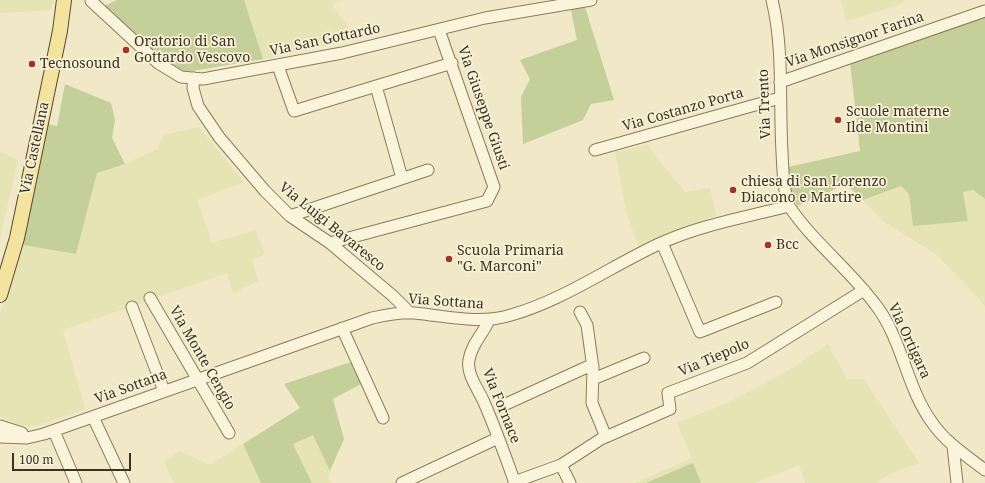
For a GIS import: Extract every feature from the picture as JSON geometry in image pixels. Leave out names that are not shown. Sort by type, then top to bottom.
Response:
[{"type":"main road","name":"Via Castellana","points":[[0,295],[17,238],[60,31],[64,0]]},
{"type":"street","name":"Via San Gottardo","points":[[91,1],[158,63],[181,77],[203,79],[222,77],[278,66],[439,30],[485,18],[591,0]]},
{"type":"street","name":"Via Trento","points":[[772,0],[778,40],[785,189],[789,206]]},
{"type":"street","name":"Via Monsignor Farina","points":[[780,82],[985,11]]},
{"type":"street","name":"Via Giuseppe Giusti","points":[[330,243],[487,201],[494,187],[452,63],[439,30]]},
{"type":"street","points":[[278,66],[294,111],[452,63]]},
{"type":"street","name":"Via Luigi Bavaresco","points":[[194,78],[194,88],[198,106],[219,137],[265,191],[290,216],[330,243],[393,296],[410,313]]},
{"type":"street","points":[[376,86],[402,178]]},
{"type":"street","name":"Via Costanzo Porta","points":[[595,150],[780,98]]},
{"type":"street","points":[[290,216],[428,170]]},
{"type":"street","name":"Via Sottana","points":[[0,436],[27,438],[53,431],[372,318],[410,313],[489,320],[510,316],[541,305],[662,243],[694,230],[789,206]]},
{"type":"street","name":"Via Ortigara","points":[[789,206],[876,304],[887,323],[919,398],[931,421],[953,446],[985,470]]},
{"type":"street","points":[[662,243],[700,332],[776,302]]},
{"type":"street","name":"Via Tiepolo","points":[[515,482],[561,465],[606,437],[670,409],[668,393],[747,363],[864,290]]},
{"type":"street","name":"Via Monte Cengio","points":[[150,298],[229,434]]},
{"type":"street","points":[[132,307],[164,391]]},
{"type":"street","points":[[580,312],[587,325],[593,366],[592,403],[606,437]]},
{"type":"street","name":"Via Fornace","points":[[489,320],[483,333],[473,348],[468,363],[470,372],[515,482]]},
{"type":"street","points":[[342,328],[383,418]]},
{"type":"street","points":[[593,379],[644,358]]},
{"type":"street","points":[[506,404],[587,367],[593,366]]},
{"type":"street","points":[[93,417],[124,483]]},
{"type":"street","name":"Via Sottana","points":[[0,426],[23,433],[53,431]]},
{"type":"street","points":[[53,431],[76,483]]},
{"type":"street","points":[[402,483],[498,438]]},
{"type":"street","points":[[953,446],[958,483]]},
{"type":"street","points":[[561,465],[570,483]]},
{"type":"shaded area","points":[[0,0],[54,0],[51,10],[0,13]]},
{"type":"shaded area","points":[[244,0],[343,0],[331,4],[357,38],[263,59]]},
{"type":"shaded area","points":[[841,0],[904,0],[902,4],[846,21]]},
{"type":"shaded area","points":[[199,127],[244,182],[197,200],[212,243],[255,230],[265,254],[252,260],[258,281],[233,293],[227,273],[63,330],[85,409],[36,426],[19,425],[2,418],[0,416],[0,314],[23,245],[76,254],[97,173],[125,164],[157,149],[164,135]]},
{"type":"shaded area","points":[[647,145],[685,192],[710,188],[716,216],[661,236],[639,247],[626,211],[615,152]]},
{"type":"shaded area","points":[[0,151],[18,160],[0,238]]},
{"type":"shaded area","points":[[901,186],[909,194],[913,225],[968,221],[963,192],[973,190],[985,199],[985,307],[936,254],[884,222],[863,200]]},
{"type":"shaded area","points":[[828,344],[847,379],[864,379],[919,463],[890,474],[876,483],[805,483],[799,465],[755,483],[635,483],[692,458],[677,423],[725,404],[786,372]]},
{"type":"shaded area","points":[[313,435],[330,471],[328,478],[331,483],[312,483],[293,444]]},
{"type":"shaded area","points":[[243,444],[261,483],[174,483],[164,462],[180,451],[210,465]]},
{"type":"green space","points":[[117,0],[244,0],[263,59],[192,71],[181,71],[152,52],[104,6]]},
{"type":"green space","points":[[585,7],[614,100],[591,104],[583,120],[523,144],[521,97],[530,79],[520,60],[577,40],[571,10]]},
{"type":"green space","points":[[985,14],[985,199],[973,190],[963,192],[968,221],[913,226],[909,194],[901,186],[863,200],[846,184],[798,206],[792,198],[788,167],[860,151],[850,62]]},
{"type":"green space","points":[[65,84],[111,103],[115,120],[112,138],[125,164],[97,173],[76,254],[23,245],[48,124],[57,126]]},
{"type":"green space","points":[[357,360],[363,383],[333,399],[344,439],[330,471],[313,435],[293,444],[312,483],[261,483],[243,444],[300,408],[284,384]]},
{"type":"green space","points":[[693,463],[701,483],[646,483]]},
{"type":"place","name":"Oratorio di San Gottardo Vescovo","points":[[126,50]]},
{"type":"place","name":"Tecnosound","points":[[32,64]]},
{"type":"place","name":"Scuole materne Ilde Montini","points":[[838,120]]},
{"type":"place","name":"chiesa di San Lorenzo Diacono e Martire","points":[[733,190]]},
{"type":"place","name":"Bcc","points":[[768,245]]},
{"type":"place","name":"Scuola Primaria \"G. Marconi\"","points":[[449,259]]}]
